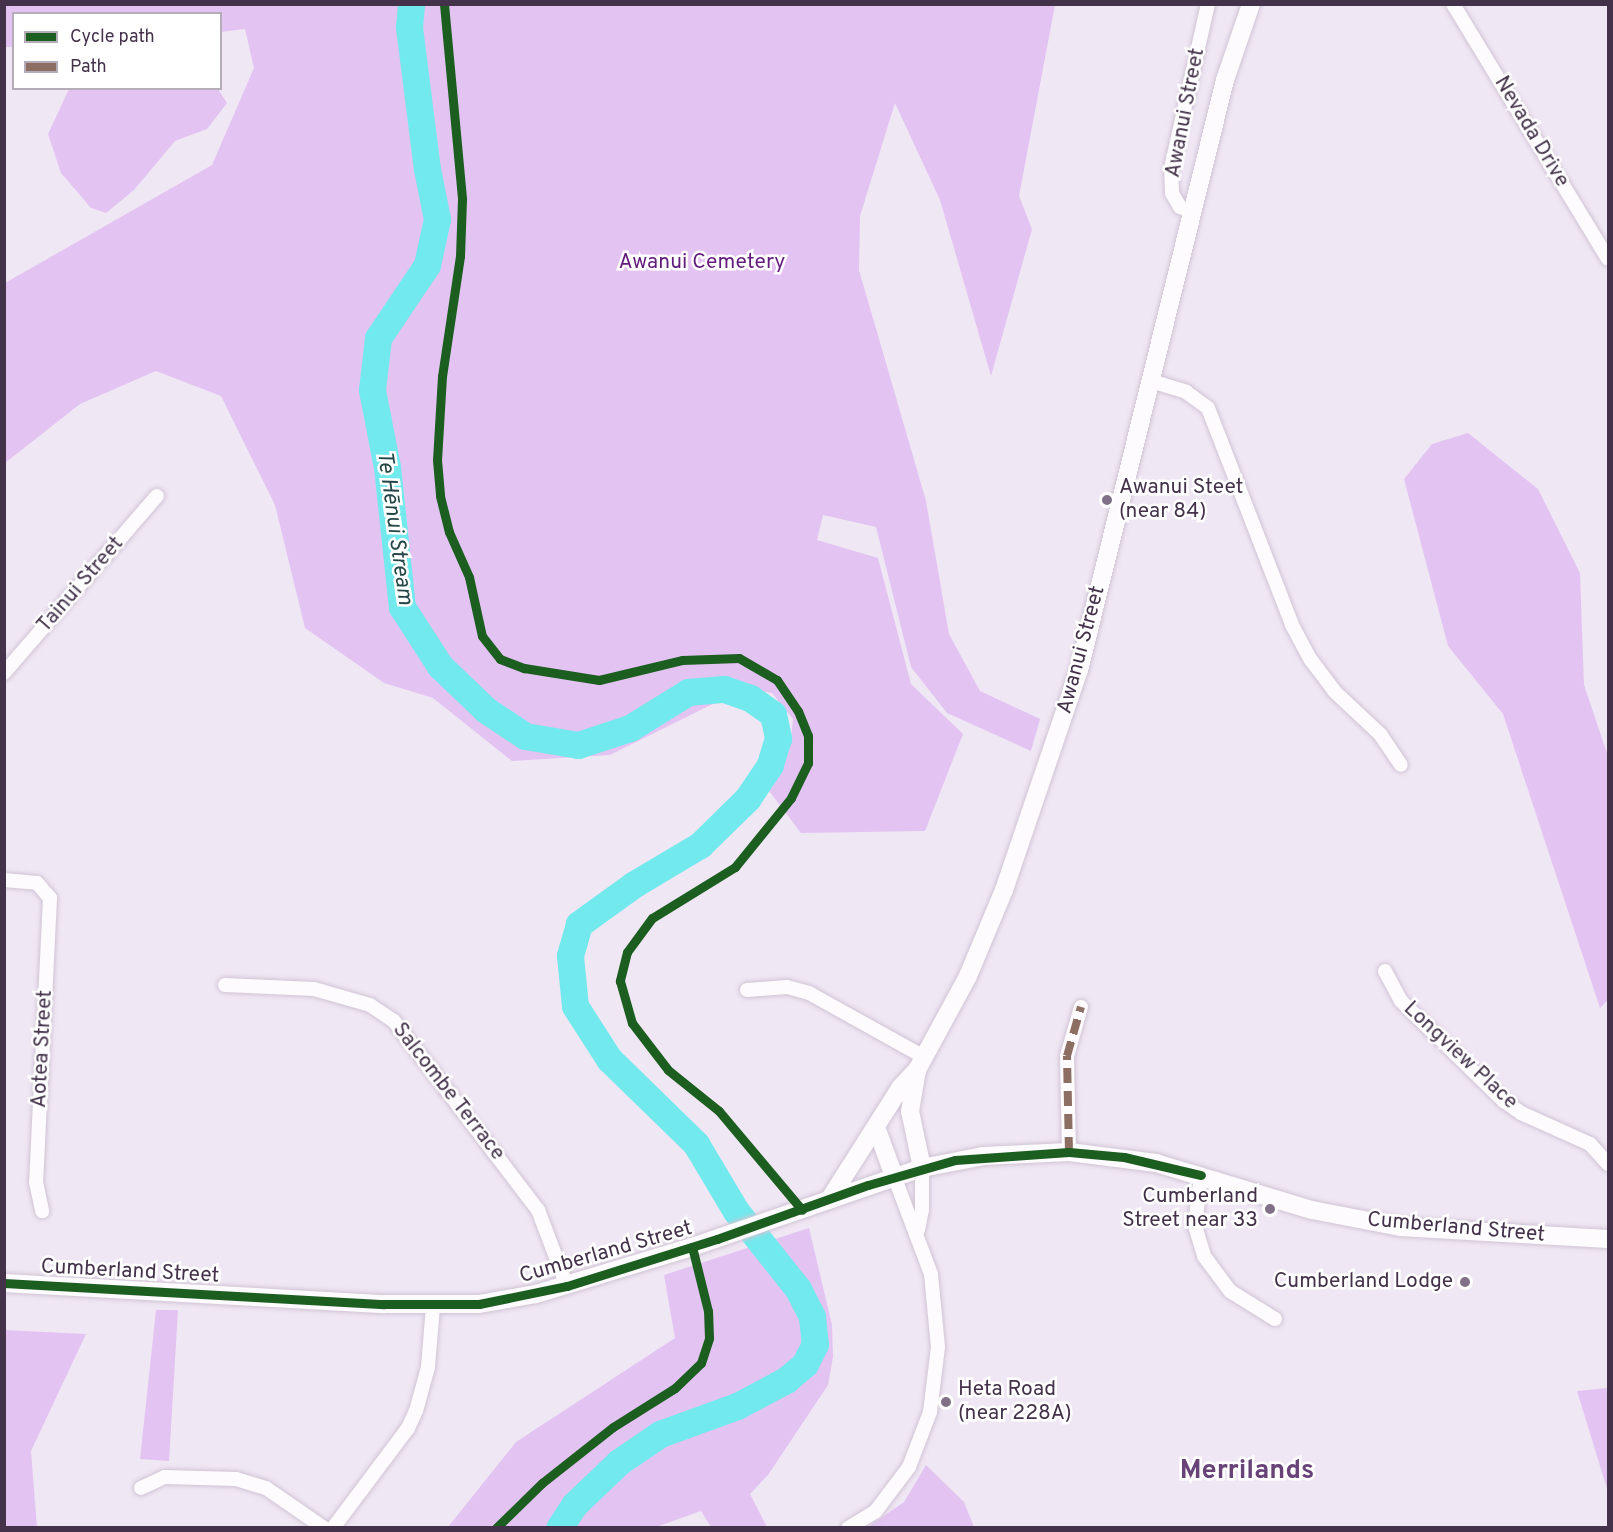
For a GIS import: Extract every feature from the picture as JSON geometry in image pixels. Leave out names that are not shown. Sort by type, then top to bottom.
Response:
[{"type":"main road","name":"Awanui Street","points":[[922,1168],[910,1111],[921,1064],[987,935],[1069,706],[1225,80],[1251,4]]},
{"type":"main road","name":"Awanui Street","points":[[829,1200],[900,1088],[921,1064]]},
{"type":"main road","points":[[876,1127],[894,1176]]},
{"type":"main road","name":"Cumberland Street","points":[[4,1283],[433,1306],[491,1302],[567,1286],[717,1239],[922,1168],[983,1156],[1069,1152],[1124,1157],[1201,1175],[1312,1209],[1400,1227],[1608,1239]]},
{"type":"street","name":"Awanui Street","points":[[1192,212],[1180,207],[1172,193],[1171,168],[1208,4]]},
{"type":"street","name":"Nevada Drive","points":[[1453,4],[1608,259]]},
{"type":"street","points":[[1151,381],[1186,392],[1208,408],[1293,625],[1311,660],[1334,691],[1380,734],[1401,765]]},
{"type":"street","name":"Tainui Street","points":[[4,673],[157,496]]},
{"type":"street","name":"Aotea Street","points":[[4,880],[28,881],[45,889],[50,907],[36,1182],[42,1210]]},
{"type":"street","name":"Longview Place","points":[[1385,971],[1401,1001],[1504,1101],[1521,1113],[1590,1144],[1608,1164]]},
{"type":"street","name":"Salcombe Terrace","points":[[225,985],[314,989],[370,1005],[394,1021],[538,1210],[567,1286]]},
{"type":"street","points":[[747,990],[787,987],[809,993],[921,1064]]},
{"type":"street","points":[[1069,1152],[1067,1056],[1081,1007]]},
{"type":"street","points":[[918,1230],[922,1209],[922,1168]]},
{"type":"street","points":[[1201,1175],[1195,1226],[1204,1256],[1230,1291],[1275,1319]]},
{"type":"street","points":[[848,1527],[875,1512],[909,1467],[930,1412],[938,1347],[938,1308],[918,1230],[906,1215],[894,1176]]},
{"type":"street","points":[[333,1527],[408,1428],[416,1412],[428,1367],[433,1306]]},
{"type":"street","points":[[141,1488],[165,1477],[236,1479],[266,1488],[324,1527]]},
{"type":"green space","name":"Awanui Cemetery","points":[[5,4],[1055,5],[1019,196],[1032,229],[991,376],[940,200],[895,103],[860,216],[859,270],[926,501],[949,634],[980,691],[1040,719],[1031,751],[947,713],[911,667],[876,527],[823,515],[817,540],[878,558],[911,684],[963,734],[925,831],[801,833],[763,783],[790,747],[793,719],[772,693],[745,688],[610,755],[512,761],[433,698],[384,683],[305,628],[275,505],[221,396],[156,371],[80,404],[5,463],[5,283],[212,165],[254,68],[245,29],[222,32],[222,12],[12,12],[12,47],[5,47]]},
{"type":"green space","points":[[69,90],[219,90],[227,103],[207,129],[175,141],[134,190],[106,213],[91,208],[61,173],[48,134]]},
{"type":"green space","points":[[1468,433],[1538,489],[1580,573],[1584,685],[1608,756],[1608,1000],[1600,1008],[1503,714],[1448,646],[1404,479],[1432,444]]},
{"type":"green space","points":[[809,1228],[832,1325],[833,1357],[828,1385],[768,1475],[750,1494],[767,1527],[711,1527],[701,1511],[656,1527],[448,1527],[516,1442],[675,1338],[664,1275]]},
{"type":"green space","points":[[156,1310],[178,1310],[169,1461],[140,1459]]},
{"type":"green space","points":[[4,1330],[86,1334],[31,1451],[37,1527],[5,1527]]},
{"type":"green space","points":[[1608,1388],[1608,1492],[1577,1391]]},
{"type":"green space","points":[[926,1465],[964,1502],[974,1527],[868,1527],[904,1502]]},
{"type":"waterway","name":"Te Hēnui Stream","points":[[411,4],[409,27],[427,169],[437,219],[427,265],[378,338],[372,390],[387,467],[402,607],[440,666],[486,710],[525,736],[578,745],[630,728],[688,692],[724,689],[750,698],[773,714],[778,738],[770,765],[748,798],[700,845],[633,885],[579,924],[570,956],[575,1006],[609,1059],[696,1144],[736,1211],[798,1289],[812,1317],[815,1344],[805,1364],[786,1380],[737,1406],[660,1434],[619,1462],[574,1505],[559,1528]]},
{"type":"marked path","points":[[1069,1152],[1067,1056],[1081,1007]]},
{"type":"cycle path","points":[[444,4],[462,199],[460,256],[442,376],[437,460],[440,496],[449,532],[469,577],[482,636],[500,659],[524,668],[599,680],[682,660],[739,658],[777,680],[798,711],[808,736],[808,763],[791,798],[735,867],[652,918],[627,952],[620,981],[632,1023],[668,1070],[719,1111],[802,1210]]},
{"type":"cycle path","points":[[4,1283],[384,1304],[479,1304],[567,1286],[717,1239],[868,1185],[955,1160],[1069,1152],[1124,1157],[1201,1175]]},
{"type":"cycle path","points":[[496,1528],[542,1483],[613,1427],[675,1388],[701,1363],[709,1338],[708,1311],[692,1247]]},
{"type":"place","name":"Awanui Steet (near 84)","points":[[1107,500]]},
{"type":"place","name":"Cumberland Street near 33","points":[[1270,1209]]},
{"type":"place","name":"Cumberland Lodge","points":[[1465,1282]]},
{"type":"place","name":"Heta Road (near 228A)","points":[[946,1402]]},
{"type":"district","name":"Merrilands","points":[[1247,1472]]}]
